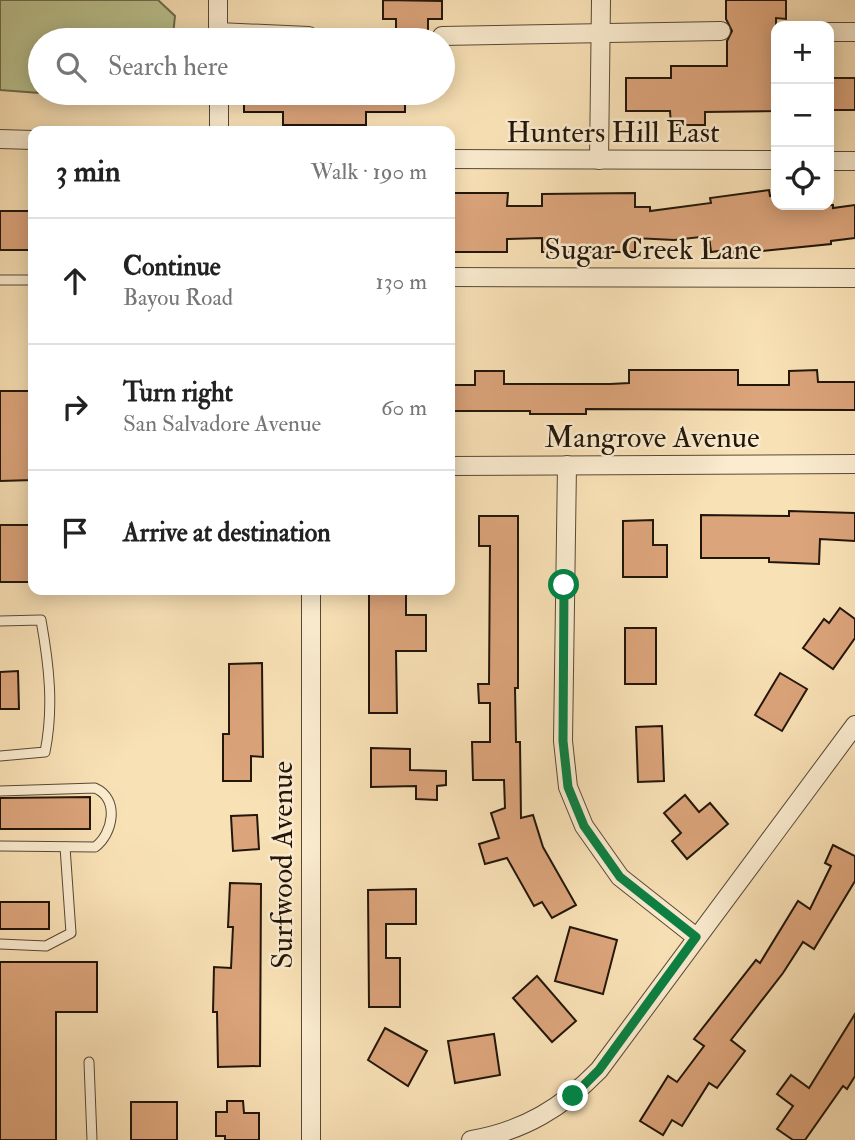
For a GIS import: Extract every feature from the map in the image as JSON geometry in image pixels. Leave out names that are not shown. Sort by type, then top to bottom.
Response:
[{"type":"street","points":[[218,0],[218,28]]},
{"type":"street","points":[[599,160],[601,0]]},
{"type":"street","points":[[455,36],[721,30]]},
{"type":"street","points":[[834,32],[855,32]]},
{"type":"street","points":[[219,105],[219,126]]},
{"type":"street","points":[[0,139],[28,140]]},
{"type":"street","name":"Hunters Hill East","points":[[455,159],[771,160]]},
{"type":"street","points":[[834,160],[855,161]]},
{"type":"street","name":"Sugar Creek Lane","points":[[455,276],[855,278]]},
{"type":"street","name":"Mangrove Avenue","points":[[455,466],[855,464]]},
{"type":"street","points":[[567,465],[563,741],[568,787],[584,826],[620,877],[696,937]]},
{"type":"street","name":"Surfwood Avenue","points":[[311,595],[311,1140]]},
{"type":"street","points":[[471,1140],[523,1126],[547,1114],[573,1096],[599,1070],[855,725]]},
{"type":"lane","points":[[0,280],[28,280]]},
{"type":"lane","points":[[0,621],[41,620],[50,673],[50,727],[45,752],[0,755]]},
{"type":"lane","points":[[0,791],[94,788],[102,792],[109,805],[111,823],[105,839],[95,847],[0,846]]},
{"type":"lane","points":[[0,944],[46,946],[71,933],[65,847]]},
{"type":"lane","points":[[89,1062],[92,1140]]},
{"type":"green space","points":[[0,0],[158,0],[175,16],[174,28],[28,28],[28,92],[0,90]]},
{"type":"building","points":[[383,0],[442,1],[442,19],[428,19],[428,28],[396,28],[396,19],[383,19]]},
{"type":"building","points":[[726,0],[786,0],[786,19],[776,18],[776,21],[771,21],[771,111],[705,112],[705,125],[671,125],[670,111],[626,111],[626,78],[671,78],[671,66],[727,66],[727,41],[732,31],[726,19]]},
{"type":"building","points":[[834,78],[855,78],[855,110],[834,110]]},
{"type":"building","points":[[244,105],[405,105],[405,112],[366,112],[366,125],[283,125],[283,112],[244,112]]},
{"type":"building","points":[[769,190],[771,210],[834,210],[855,205],[855,238],[831,241],[831,244],[734,254],[733,249],[711,252],[709,236],[674,240],[635,238],[635,252],[542,252],[542,238],[507,239],[507,252],[455,252],[455,193],[508,193],[507,206],[542,206],[542,194],[635,193],[635,207],[650,207],[650,211],[711,203],[710,198]]},
{"type":"building","points":[[0,211],[28,211],[28,250],[0,250]]},
{"type":"building","points":[[629,370],[738,370],[738,385],[789,385],[789,371],[817,370],[818,382],[855,382],[855,410],[586,409],[586,414],[455,411],[455,385],[475,385],[475,371],[504,371],[504,384],[629,383]]},
{"type":"building","points":[[0,391],[28,391],[28,480],[0,481]]},
{"type":"building","points":[[789,511],[855,513],[855,541],[820,539],[819,564],[769,562],[769,558],[701,558],[701,515],[789,516]]},
{"type":"building","points":[[479,516],[518,516],[518,688],[515,688],[516,742],[520,742],[521,818],[533,815],[543,847],[576,905],[552,918],[542,902],[534,906],[507,858],[485,864],[479,844],[499,838],[491,813],[505,808],[504,780],[473,780],[472,742],[490,742],[490,703],[479,703],[478,684],[489,684],[490,546],[479,546]]},
{"type":"building","points":[[653,520],[653,545],[667,545],[667,577],[623,577],[623,521]]},
{"type":"building","points":[[0,525],[28,525],[28,582],[0,582]]},
{"type":"building","points":[[369,595],[406,595],[406,615],[426,615],[426,651],[396,651],[397,713],[369,713]]},
{"type":"building","points":[[840,608],[855,619],[855,638],[833,669],[803,648],[824,619],[829,623]]},
{"type":"building","points":[[625,628],[656,628],[656,684],[625,684]]},
{"type":"building","points":[[262,663],[263,757],[251,756],[251,781],[223,781],[223,734],[229,734],[229,664]]},
{"type":"building","points":[[18,671],[19,709],[0,709],[0,672]]},
{"type":"building","points":[[780,673],[807,689],[782,731],[755,715]]},
{"type":"building","points":[[662,726],[664,781],[638,782],[636,727]]},
{"type":"building","points":[[371,748],[410,749],[410,770],[446,771],[446,785],[437,786],[437,800],[416,799],[416,786],[371,787]]},
{"type":"building","points":[[685,795],[699,812],[710,803],[728,824],[687,859],[672,841],[681,833],[664,813]]},
{"type":"building","points":[[90,797],[90,829],[0,829],[0,798]]},
{"type":"building","points":[[257,815],[259,849],[233,851],[231,816]]},
{"type":"building","points":[[833,845],[855,856],[855,881],[814,949],[803,942],[783,973],[731,1040],[745,1051],[717,1088],[709,1083],[682,1126],[672,1120],[663,1135],[640,1121],[668,1076],[677,1082],[704,1046],[694,1039],[756,960],[760,963],[798,901],[810,909],[831,866],[825,863]]},
{"type":"building","points":[[230,883],[261,884],[260,1066],[218,1067],[217,1012],[213,1012],[214,967],[231,968],[233,927],[228,927]]},
{"type":"building","points":[[416,889],[416,924],[386,924],[386,958],[400,958],[400,1007],[369,1007],[368,890]]},
{"type":"building","points":[[0,902],[49,902],[49,929],[0,929]]},
{"type":"building","points":[[570,927],[617,940],[603,994],[555,981]]},
{"type":"building","points":[[0,962],[97,962],[97,1012],[56,1012],[56,1140],[0,1140]]},
{"type":"building","points":[[537,976],[576,1021],[552,1042],[513,998]]},
{"type":"building","points":[[855,1014],[855,1076],[847,1089],[843,1086],[805,1140],[793,1140],[777,1129],[793,1106],[777,1094],[791,1075],[809,1088]]},
{"type":"building","points":[[385,1028],[427,1051],[408,1086],[368,1060]]},
{"type":"building","points":[[494,1034],[500,1075],[455,1083],[448,1041]]},
{"type":"building","points":[[227,1101],[243,1101],[244,1113],[259,1113],[259,1140],[225,1140],[225,1136],[216,1136],[216,1112],[227,1112]]},
{"type":"building","points":[[131,1102],[177,1102],[177,1140],[131,1140]]},
{"type":"route","points":[[564,585],[563,741],[568,787],[584,826],[620,877],[696,937],[599,1070],[573,1096]]}]
